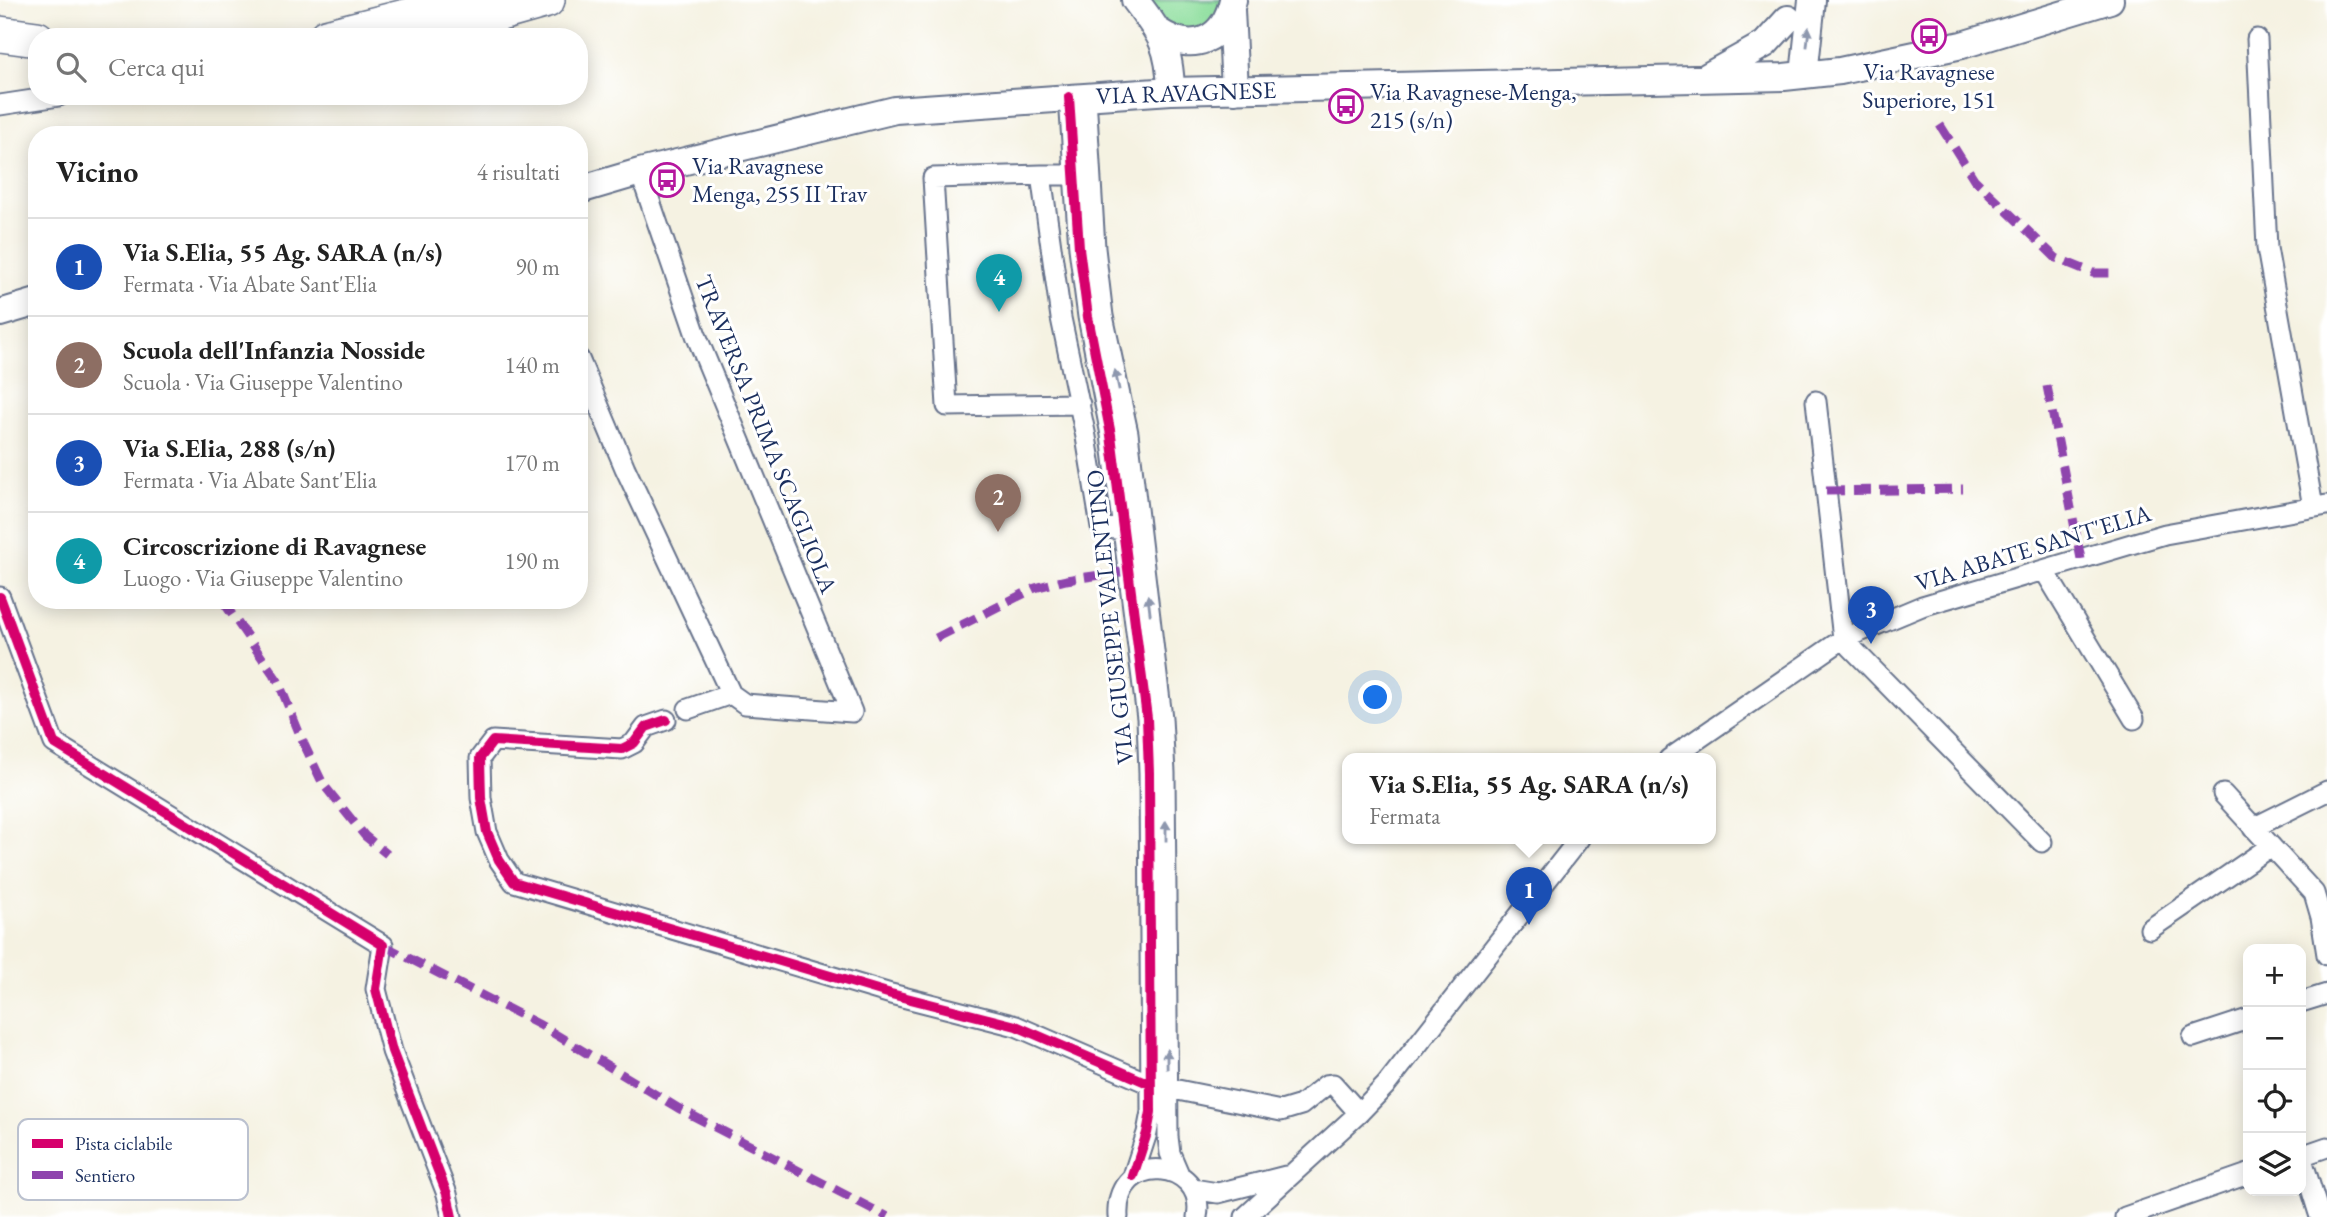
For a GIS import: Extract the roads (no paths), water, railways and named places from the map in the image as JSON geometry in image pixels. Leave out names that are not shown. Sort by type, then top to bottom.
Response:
[{"type":"highway","points":[[362,28],[473,0]]},
{"type":"highway","points":[[446,28],[547,0]]},
{"type":"highway","points":[[0,34],[28,38]]},
{"type":"highway","points":[[0,47],[28,49]]},
{"type":"main road","points":[[1135,0],[1158,31],[1170,64],[1171,91]]},
{"type":"main road","points":[[1794,10],[1775,46],[1776,64],[1794,76],[1812,0]]},
{"type":"main road","name":"VIA RAVAGNESE","points":[[588,187],[640,172],[895,110],[1171,91],[1794,76],[1840,71],[1962,45],[2110,0]]},
{"type":"main road","points":[[1158,31],[1185,43],[1200,41],[1219,30],[1232,5]]},
{"type":"main road","points":[[1232,5],[1234,90]]},
{"type":"main road","points":[[1702,79],[1765,44],[1794,10]]},
{"type":"main road","points":[[0,313],[28,305]]},
{"type":"street","points":[[2257,39],[2267,248],[2320,506]]},
{"type":"street","name":"VIA GIUSEPPE VALENTINO","points":[[1078,96],[1082,175],[1079,248],[1087,317],[1111,435],[1146,718],[1156,749]]},
{"type":"street","points":[[0,105],[28,101]]},
{"type":"street","name":"TRAVERSA PRIMA SCAGLIOLA","points":[[640,172],[696,335],[852,712],[745,704],[731,694]]},
{"type":"street","points":[[1041,175],[1061,318],[1080,404],[1101,527],[1123,530]]},
{"type":"street","points":[[1080,404],[947,406],[933,178],[1082,175]]},
{"type":"street","name":"VIA GIUSEPPE VALENTINO","points":[[1082,175],[1095,248],[1103,316],[1128,433],[1162,718],[1156,749],[1159,1086],[1170,1153],[1179,1174]]},
{"type":"street","points":[[588,380],[625,468],[731,694],[688,709]]},
{"type":"street","points":[[1816,401],[1843,639],[2042,842]]},
{"type":"street","name":"VIA ABATE SANT'ELIA","points":[[1678,753],[1843,639],[1922,606],[2165,534],[2320,506]]},
{"type":"street","points":[[2045,570],[2134,719]]},
{"type":"street","points":[[0,597],[54,743],[383,945],[376,989],[392,1051],[447,1194],[452,1217]]},
{"type":"street","points":[[666,720],[646,727],[634,743],[622,749],[493,741],[487,747],[480,758],[481,799],[487,832],[499,860],[514,882],[852,982],[1016,1026],[1159,1086],[1281,1111],[1301,1105],[1326,1085],[1333,1084],[1359,1113]]},
{"type":"street","points":[[2253,828],[2327,791]]},
{"type":"street","points":[[2223,794],[2314,893],[2327,955]]},
{"type":"street","points":[[1245,1217],[1359,1113],[1385,1085],[1575,844]]},
{"type":"street","points":[[2150,929],[2271,846]]},
{"type":"street","points":[[2306,1000],[2327,993]]},
{"type":"street","points":[[2193,1037],[2243,1021]]},
{"type":"street","name":"VIA GIUSEPPE VALENTINO","points":[[1118,1217],[1117,1203],[1123,1188],[1133,1176],[1159,1086]]},
{"type":"street","points":[[2320,1217],[2301,1156],[2327,1147]]},
{"type":"street","points":[[1133,1176],[1148,1170],[1164,1169],[1179,1174],[1193,1189],[1197,1200],[1197,1215]]},
{"type":"street","points":[[1193,1189],[1218,1194],[1290,1175]]},
{"type":"street","points":[[2125,1217],[2243,1176]]},
{"type":"street","points":[[1197,1215],[1218,1194]]},
{"type":"place","name":"Via Ravagnese Superiore, 151","points":[[1929,36]]},
{"type":"place","name":"Via Ravagnese-Menga, 215 (s/n)","points":[[1346,106]]},
{"type":"place","name":"Via Ravagnese Menga, 255 II Trav","points":[[667,180]]},
{"type":"place","name":"Circoscrizione di Ravagnese","points":[[999,312]]},
{"type":"place","name":"Scuola dell'Infanzia Nosside","points":[[998,532]]},
{"type":"place","name":"Via S.Elia, 288 (s/n)","points":[[1871,644]]},
{"type":"place","name":"Via S.Elia, 55 Ag. SARA (n/s)","points":[[1529,925]]}]
